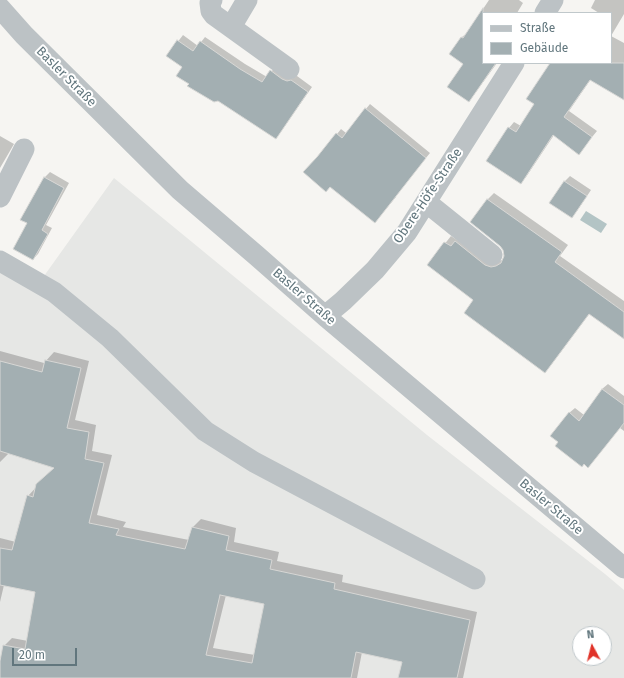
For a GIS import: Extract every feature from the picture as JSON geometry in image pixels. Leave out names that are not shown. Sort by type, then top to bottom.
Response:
[{"type":"street","points":[[212,0],[210,4],[211,11],[214,15],[289,69]]},
{"type":"street","points":[[231,27],[247,0]]},
{"type":"street","points":[[546,12],[553,0]]},
{"type":"street","name":"Basler Straße","points":[[0,8],[24,35],[180,190],[258,256],[325,316],[622,562]]},
{"type":"street","name":"Obere-Höfe-Straße","points":[[325,316],[375,270],[407,232],[513,64]]},
{"type":"street","points":[[0,196],[24,149]]},
{"type":"street","points":[[426,202],[492,255]]},
{"type":"street","points":[[0,261],[54,292],[110,338],[205,431],[254,462],[475,579]]},
{"type":"shaded area","points":[[114,178],[427,435],[624,590],[624,678],[0,678],[0,261],[39,283]]},
{"type":"shaded area","points":[[586,211],[607,224],[601,233],[580,220]]},
{"type":"building","points":[[483,8],[482,64],[495,64],[469,102],[447,87],[463,64],[449,54],[461,37],[463,38]]},
{"type":"building","points":[[177,40],[193,51],[200,41],[240,69],[262,82],[270,70],[282,79],[287,81],[291,80],[308,92],[276,139],[218,101],[214,102],[187,86],[189,84],[176,76],[182,67],[166,56]]},
{"type":"building","points":[[624,63],[624,100],[590,80],[564,117],[592,137],[579,155],[553,135],[521,184],[486,161],[508,127],[516,132],[534,104],[526,99],[549,64]]},
{"type":"building","points":[[365,108],[426,158],[375,223],[330,187],[326,192],[303,172],[336,133],[342,138]]},
{"type":"building","points":[[44,177],[64,188],[42,230],[48,234],[33,260],[13,249],[27,223],[20,220]]},
{"type":"building","points":[[564,181],[587,196],[572,218],[549,203]]},
{"type":"building","points":[[487,199],[562,252],[555,262],[624,312],[624,339],[589,314],[545,373],[464,313],[473,300],[427,265],[444,242],[451,246],[455,241],[485,265],[491,267],[501,263],[504,256],[503,250],[500,246],[470,222]]},
{"type":"building","points":[[45,360],[81,368],[67,428],[89,432],[85,459],[104,463],[89,523],[119,529],[116,535],[185,549],[192,527],[229,536],[226,550],[272,560],[270,569],[335,583],[334,589],[470,620],[457,678],[398,678],[402,662],[356,652],[351,678],[0,678],[0,661],[3,645],[25,649],[35,592],[0,585],[0,548],[12,550],[27,495],[33,497],[36,484],[54,468],[0,451],[0,361],[42,372]],"holes":[[[220,595],[264,604],[252,663],[206,655]]]},
{"type":"building","points":[[602,389],[624,405],[624,423],[588,468],[584,464],[582,467],[555,446],[558,442],[550,436],[569,412],[579,421]]}]
